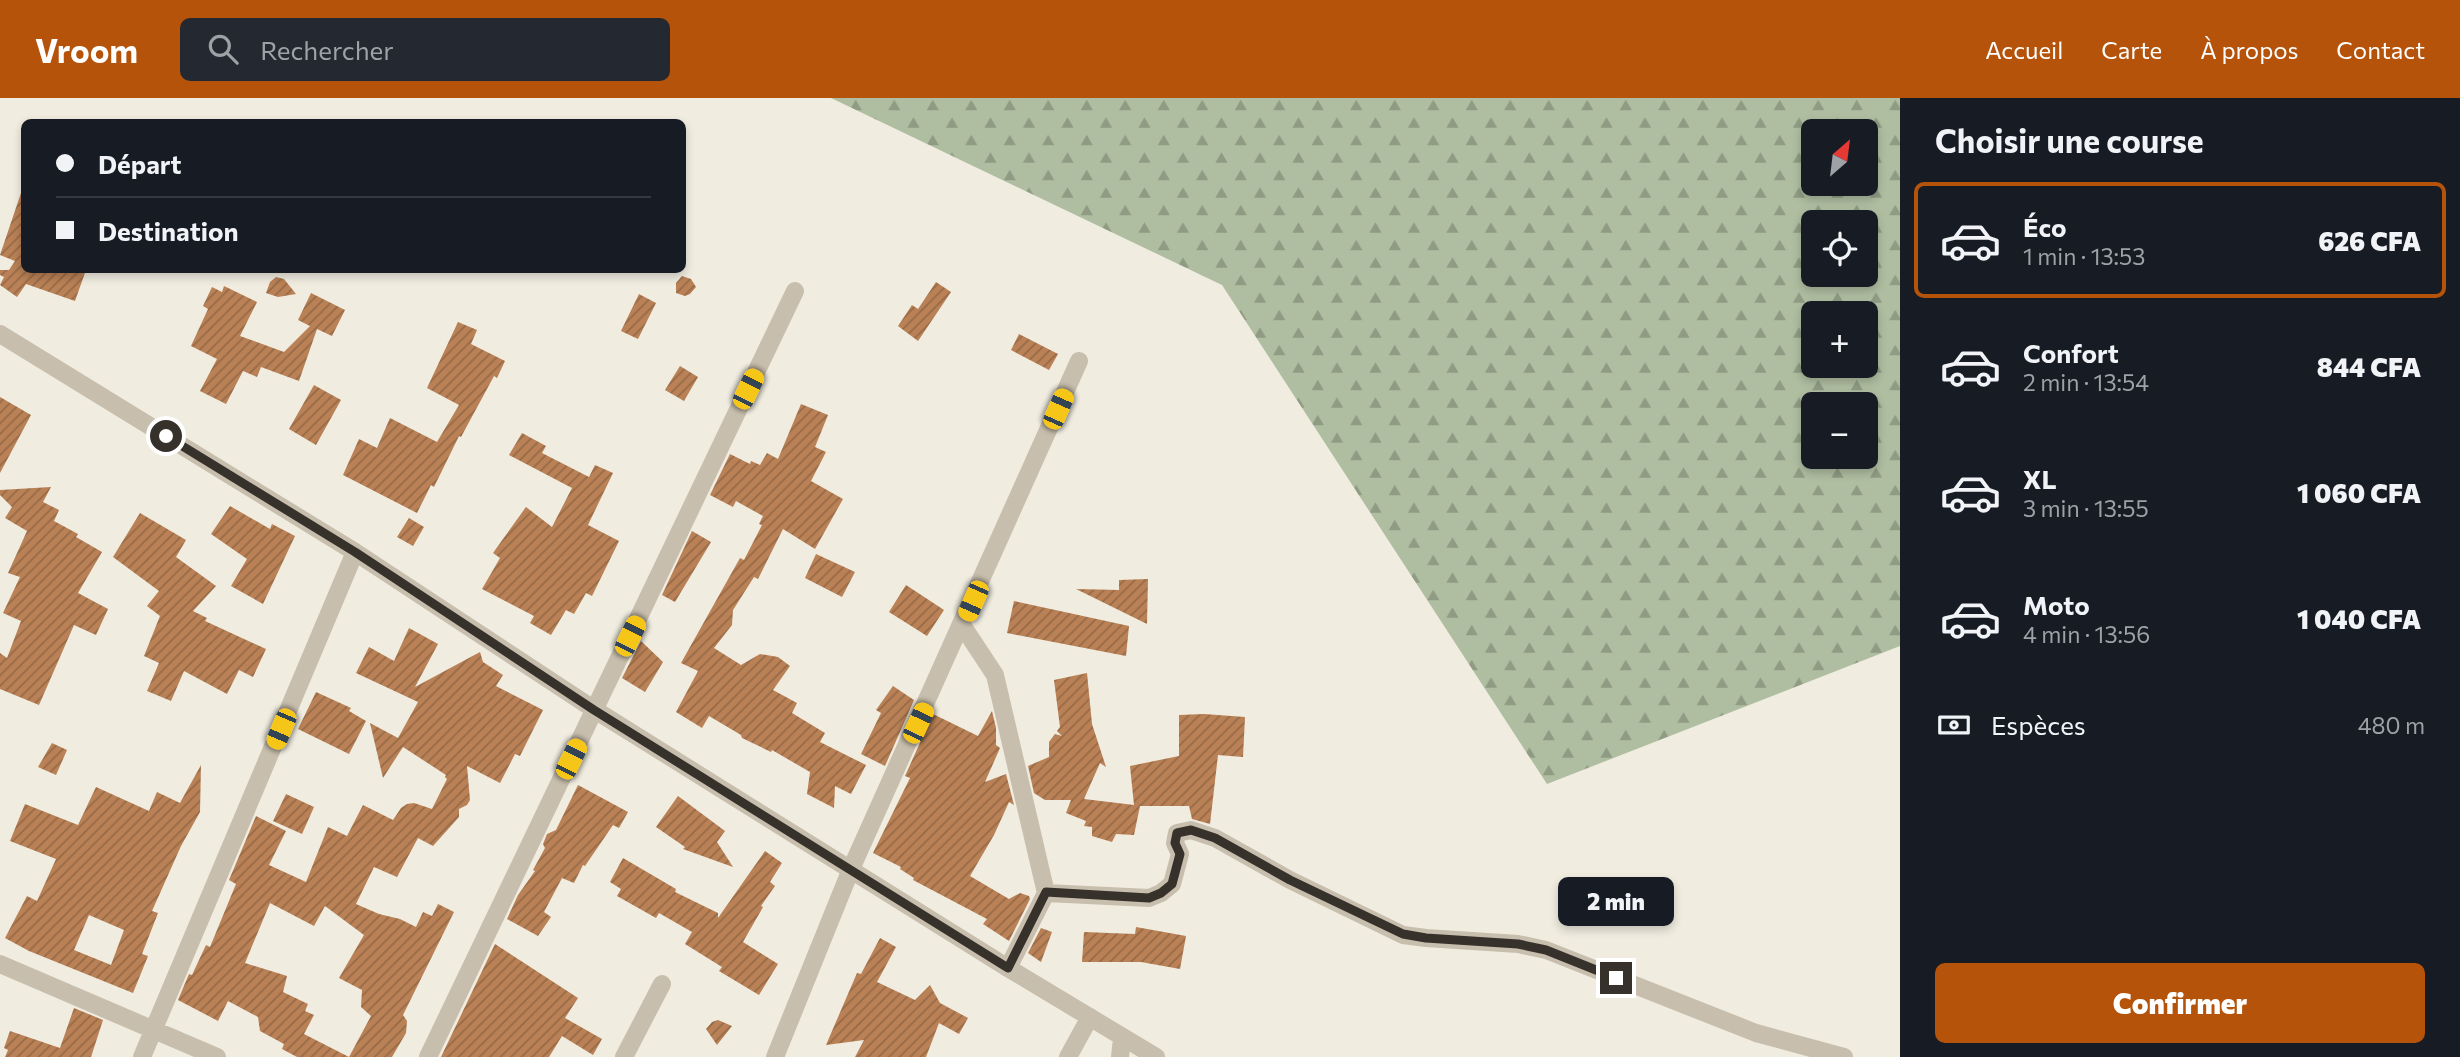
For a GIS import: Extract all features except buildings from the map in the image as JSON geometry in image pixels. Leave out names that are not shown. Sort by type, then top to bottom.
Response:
[{"type":"street","points":[[428,1057],[795,291]]},
{"type":"street","points":[[0,334],[355,552],[594,710],[1156,1057]]},
{"type":"street","points":[[775,1057],[851,869],[1079,360]]},
{"type":"street","points":[[142,1057],[355,552]]},
{"type":"street","points":[[962,625],[995,675],[1046,892],[1008,968]]},
{"type":"street","points":[[1046,892],[1149,898],[1161,893],[1172,884],[1180,854],[1175,843],[1177,833],[1191,830],[1215,838],[1290,880],[1403,934],[1518,944],[1546,950],[1756,1033],[1844,1057]]},
{"type":"street","points":[[0,964],[218,1057]]},
{"type":"street","points":[[624,1057],[662,984]]},
{"type":"street","points":[[1068,1057],[1090,1017]]},
{"type":"street","points":[[1120,1057],[1122,1038]]},
{"type":"green space","points":[[831,98],[1900,98],[1900,646],[1547,784],[1222,285]]},
{"type":"route","points":[[166,436],[355,552],[594,710],[1008,968],[1046,892],[1149,898],[1161,893],[1172,884],[1180,854],[1175,843],[1177,833],[1191,830],[1215,838],[1290,880],[1403,934],[1518,944],[1546,950],[1616,978]]}]
